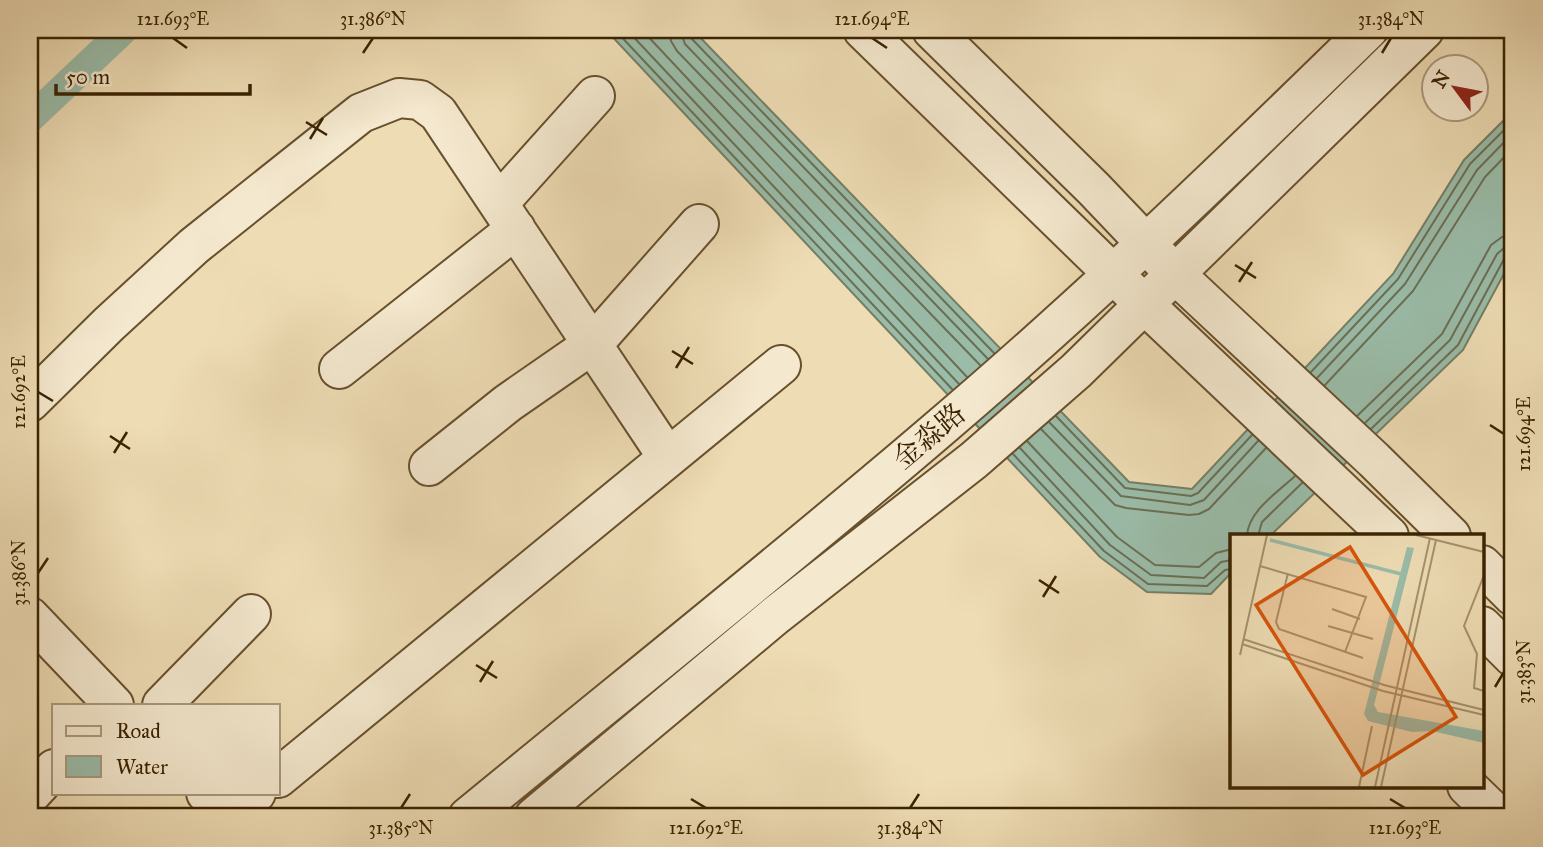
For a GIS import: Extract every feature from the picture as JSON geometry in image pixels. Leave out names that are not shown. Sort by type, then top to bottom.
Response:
[{"type":"street","points":[[863,30],[1143,303],[1387,534]]},
{"type":"street","points":[[932,30],[1094,189],[1174,273],[1449,534]]},
{"type":"street","name":"金淼路","points":[[468,817],[940,428],[1146,244],[1368,30]]},
{"type":"street","name":"金淼路","points":[[534,817],[776,615],[974,460],[1076,371],[1424,30]]},
{"type":"street","points":[[340,369],[507,216],[595,96]]},
{"type":"street","points":[[30,402],[194,246],[361,113],[399,98],[420,100],[438,113],[668,458]]},
{"type":"street","points":[[429,466],[508,403],[593,344],[699,224]]},
{"type":"street","points":[[280,776],[782,365]]},
{"type":"street","points":[[1484,567],[1513,596]]},
{"type":"street","points":[[163,704],[251,614]]},
{"type":"street","points":[[30,617],[112,704]]},
{"type":"street","points":[[1484,628],[1513,657]]},
{"type":"street","points":[[1468,788],[1499,817]]},
{"type":"street","points":[[210,794],[227,799],[254,794]]},
{"type":"water","points":[[606,30],[693,30],[1129,482],[1192,489],[1393,274],[1464,160],[1513,111],[1513,257],[1463,350],[1272,534],[1230,534],[1230,574],[1211,594],[1147,592],[1100,557]]},
{"type":"waterway","points":[[30,119],[124,30]]}]
